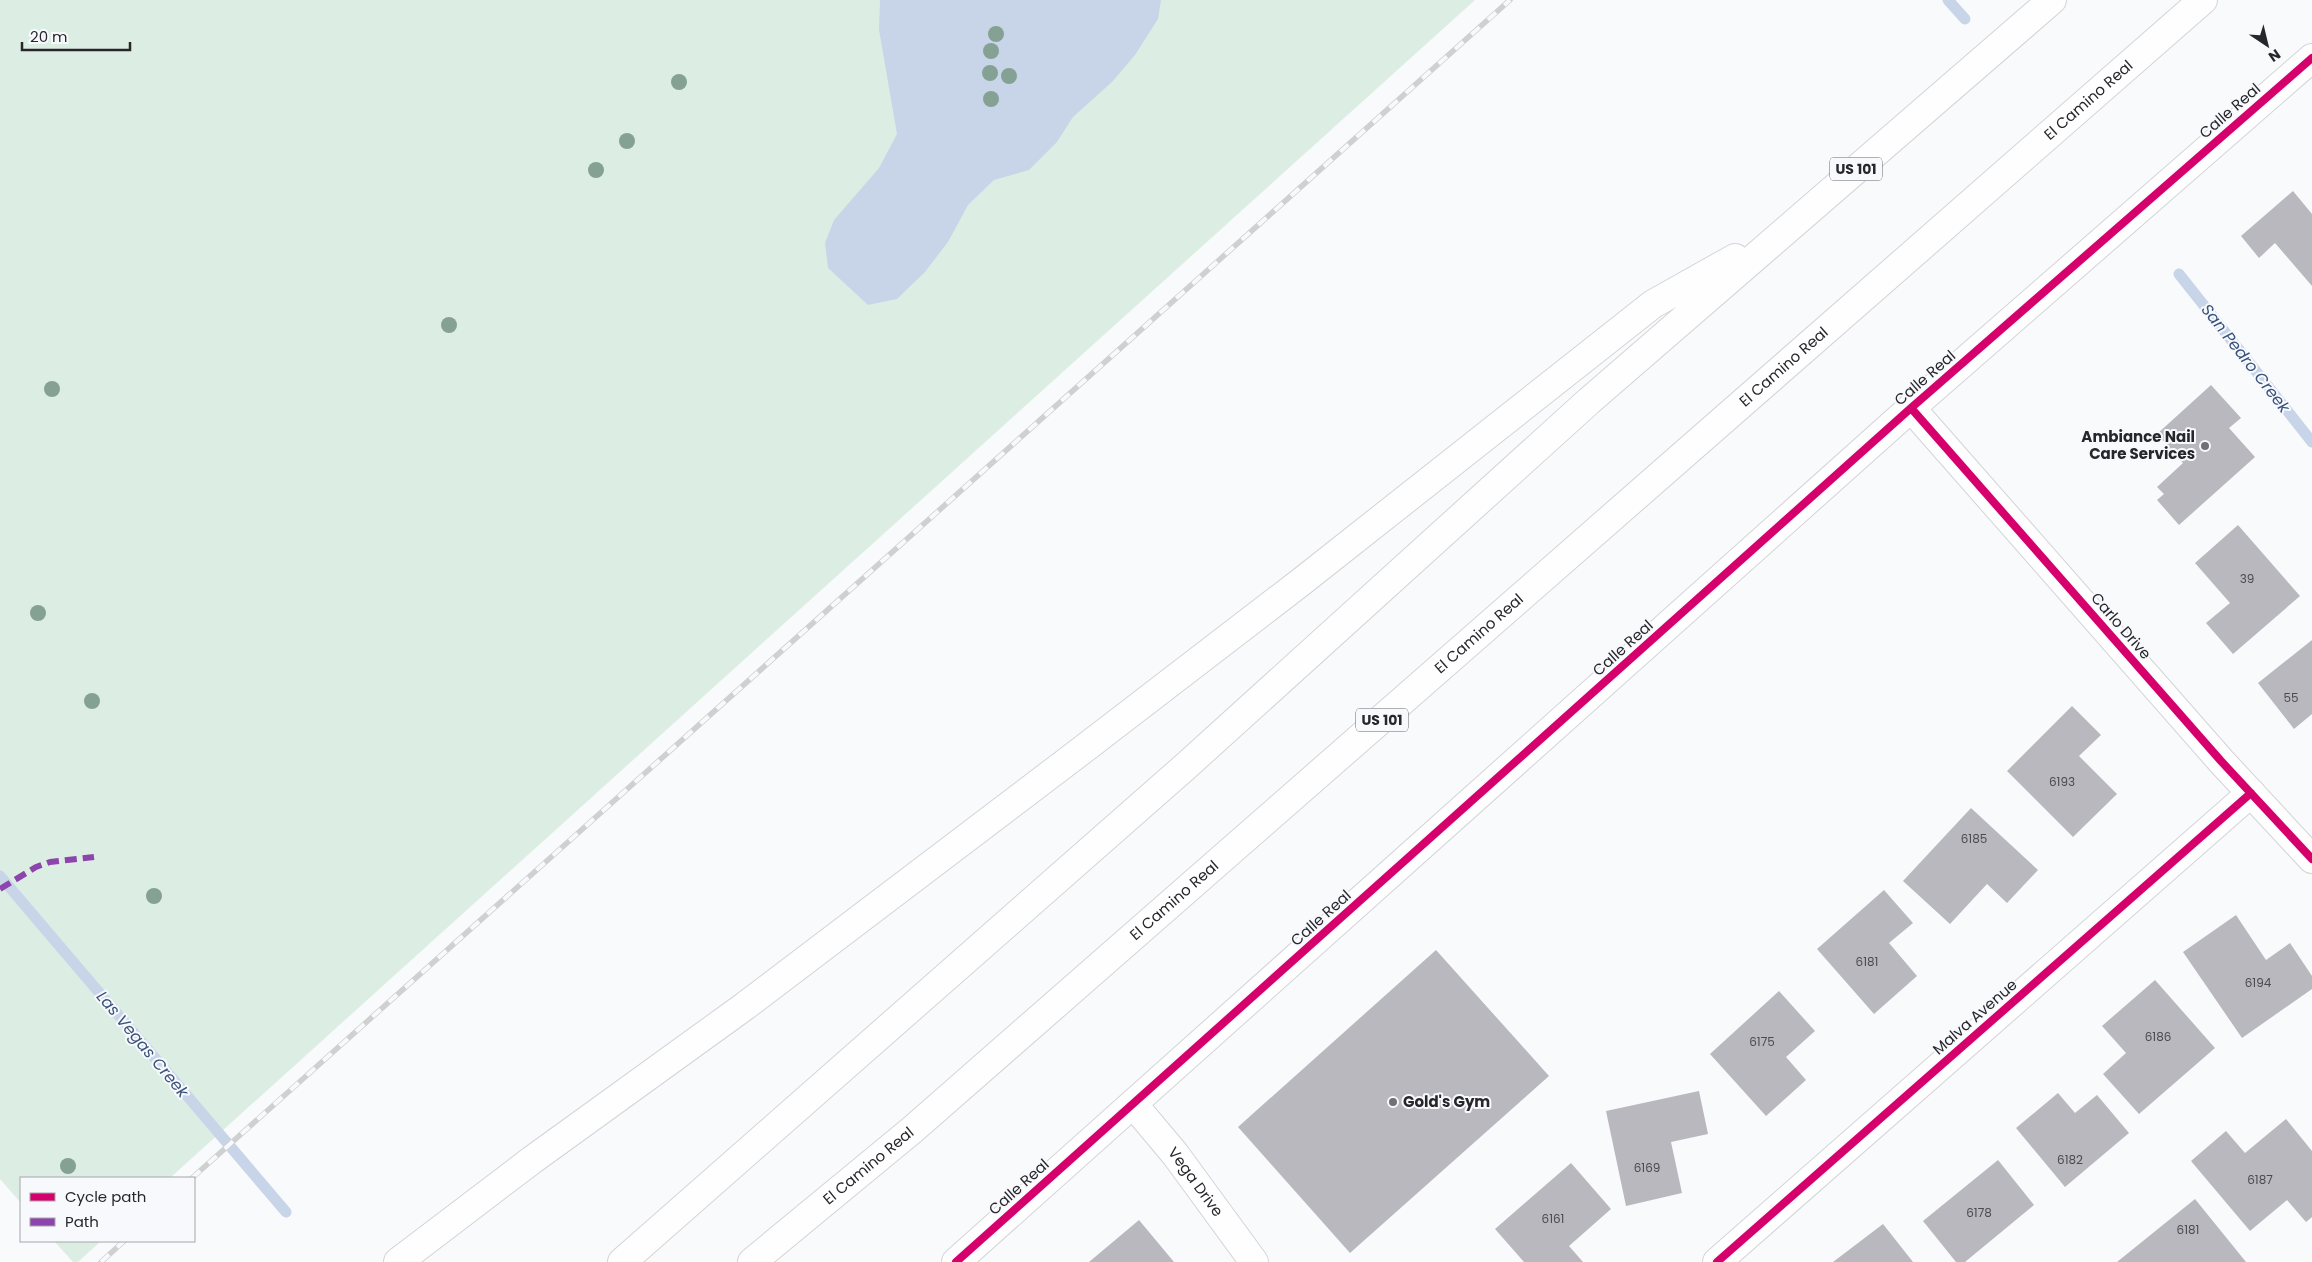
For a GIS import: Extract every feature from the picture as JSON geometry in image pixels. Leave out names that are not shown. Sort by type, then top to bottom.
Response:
[{"type":"main road","name":"US 101","points":[[622,1262],[1178,772],[1589,401],[2052,0]]},
{"type":"main road","name":"El Camino Real","points":[[752,1262],[912,1130],[2203,0]]},
{"type":"main road","name":"Calle Real","points":[[956,1262],[1911,408],[2312,58]]},
{"type":"main road","points":[[398,1262],[532,1160],[753,1000],[1104,733],[1301,582],[1653,304],[1782,232]]},
{"type":"main road","name":"Carlo Drive","points":[[1911,408],[2251,793],[2312,859]]},
{"type":"main road","name":"Malva Avenue","points":[[1717,1262],[2251,793]]},
{"type":"main road","name":"Vega Drive","points":[[1133,1104],[1176,1154],[1254,1262]]},
{"type":"green space","points":[[0,0],[1475,0],[171,1177],[20,1177],[20,1202],[0,1179]]},
{"type":"green space","points":[[55,1242],[100,1242],[78,1262],[73,1262]]},
{"type":"water","points":[[880,0],[1161,0],[1158,19],[1135,55],[1112,82],[1073,117],[1057,142],[1029,170],[994,180],[968,205],[948,242],[925,272],[897,299],[868,305],[828,268],[825,243],[834,220],[879,168],[897,134],[879,30]]},
{"type":"building","points":[[2293,191],[2312,214],[2312,286],[2275,243],[2259,258],[2241,236]]},
{"type":"building","points":[[2211,385],[2241,418],[2229,428],[2255,457],[2179,525],[2157,500],[2164,494],[2157,487],[2183,463],[2157,434]]},
{"type":"building","points":[[2238,525],[2300,596],[2233,654],[2206,623],[2230,603],[2195,563]]},
{"type":"building","points":[[2312,640],[2312,714],[2294,729],[2258,683]]},
{"type":"building","points":[[2072,706],[2101,735],[2079,756],[2117,794],[2073,837],[2007,771]]},
{"type":"building","points":[[1971,808],[2038,870],[2007,903],[1987,884],[1950,924],[1903,881]]},
{"type":"building","points":[[1884,890],[1913,923],[1889,943],[1917,976],[1874,1014],[1817,949]]},
{"type":"building","points":[[2236,915],[2266,960],[2290,943],[2312,976],[2312,989],[2242,1038],[2183,952]]},
{"type":"building","name":"Gold's Gym","points":[[1436,950],[1549,1076],[1350,1253],[1238,1127]]},
{"type":"building","points":[[2155,980],[2215,1048],[2139,1114],[2103,1074],[2126,1053],[2102,1026]]},
{"type":"building","points":[[1779,991],[1815,1031],[1786,1057],[1806,1080],[1766,1116],[1710,1054]]},
{"type":"building","points":[[1699,1091],[1708,1134],[1671,1142],[1682,1193],[1626,1206],[1606,1111]]},
{"type":"building","points":[[2058,1093],[2075,1113],[2097,1095],[2129,1133],[2065,1187],[2016,1128]]},
{"type":"building","points":[[2286,1119],[2312,1151],[2312,1217],[2306,1222],[2287,1200],[2250,1231],[2191,1161],[2226,1131],[2245,1153]]},
{"type":"building","points":[[1998,1160],[2034,1205],[1965,1262],[1956,1262],[1923,1221]]},
{"type":"building","points":[[1571,1163],[1611,1209],[1569,1246],[1583,1262],[1524,1262],[1495,1229]]},
{"type":"building","points":[[2195,1199],[2246,1262],[2117,1262]]},
{"type":"building","points":[[1139,1220],[1174,1262],[1089,1262]]},
{"type":"building","points":[[1883,1224],[1913,1262],[1833,1262]]},
{"type":"waterway","name":"San Pedro Creek","points":[[1948,0],[1965,19]]},
{"type":"waterway","name":"San Pedro Creek","points":[[2179,274],[2312,442]]},
{"type":"waterway","name":"Las Vegas Creek","points":[[0,876],[286,1212]]},
{"type":"railway","points":[[193,1177],[1510,0]]},
{"type":"railway","points":[[101,1262],[123,1242]]},
{"type":"marked path","points":[[0,889],[36,867],[50,862],[94,857]]},
{"type":"cycle path","points":[[956,1262],[1911,408],[2312,58]]},
{"type":"cycle path","points":[[1911,408],[2221,761],[2312,859]]},
{"type":"cycle path","points":[[1717,1262],[2251,793]]},
{"type":"place","name":"Ambiance Nail Care Services","points":[[2205,446]]},
{"type":"place","name":"Gold's Gym","points":[[1393,1102]]}]
